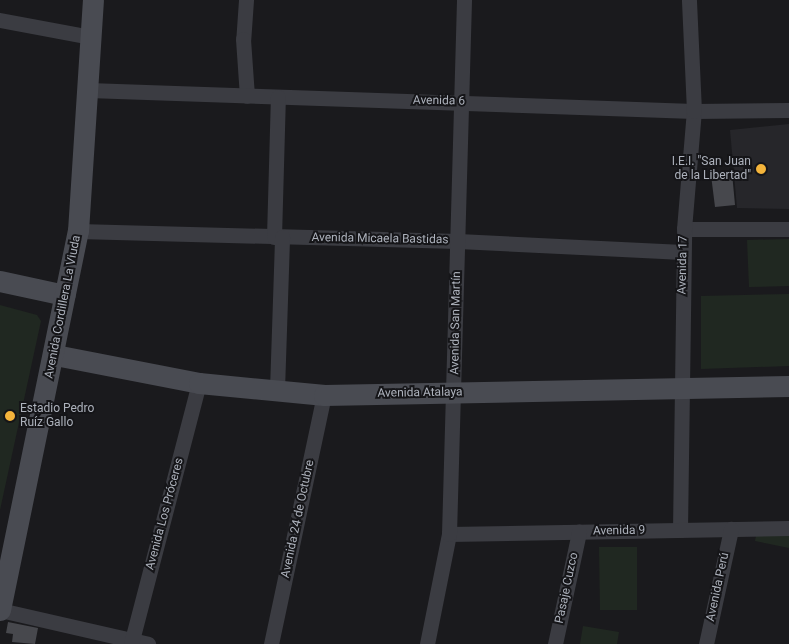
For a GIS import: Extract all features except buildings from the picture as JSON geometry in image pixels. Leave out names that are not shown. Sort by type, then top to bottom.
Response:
[{"type":"street","name":"Avenida Cordillera La Viuda","points":[[0,610],[55,355],[64,295],[78,232],[93,0]]},
{"type":"street","points":[[246,0],[243,39],[247,96]]},
{"type":"street","name":"Avenida San Martín","points":[[427,644],[449,534],[455,392],[464,0]]},
{"type":"street","name":"Avenida 17","points":[[680,530],[683,252],[694,111],[689,0]]},
{"type":"street","points":[[0,20],[91,37]]},
{"type":"street","name":"Avenida 6","points":[[88,90],[461,101],[694,111],[789,110]]},
{"type":"street","points":[[277,390],[278,97]]},
{"type":"street","points":[[684,229],[789,229]]},
{"type":"street","name":"Avenida Micaela Bastidas","points":[[78,232],[458,241],[683,252]]},
{"type":"street","points":[[0,281],[64,295]]},
{"type":"street","name":"Avenida Atalaya","points":[[55,355],[199,383],[324,395],[789,386]]},
{"type":"street","name":"Avenida Los Próceres","points":[[132,642],[199,383]]},
{"type":"street","name":"Avenida 24 de Octubre","points":[[271,644],[324,395]]},
{"type":"street","name":"Avenida 9","points":[[449,534],[789,528]]},
{"type":"street","name":"Avenida Perú","points":[[706,644],[731,529]]},
{"type":"street","name":"Pasaje Cuzco","points":[[555,644],[579,532]]},
{"type":"street","points":[[0,610],[132,642],[148,644]]},
{"type":"shaded area","name":"I.E.I. \"San Juan de la Libertad\"","points":[[789,124],[789,209],[737,208],[730,130]]},
{"type":"shaded area","points":[[789,239],[789,286],[749,287],[747,240]]},
{"type":"shaded area","points":[[789,294],[789,366],[701,369],[701,296]]},
{"type":"shaded area","name":"Estadio Pedro Ruíz Gallo","points":[[0,305],[37,315],[41,321],[0,510]]},
{"type":"shaded area","points":[[756,536],[789,536],[789,548],[755,541]]},
{"type":"shaded area","points":[[599,547],[637,547],[637,610],[600,610]]},
{"type":"shaded area","points":[[583,626],[619,632],[617,644],[580,644]]},
{"type":"place","name":"I.E.I. \"San Juan de la Libertad\"","points":[[761,169]]},
{"type":"place","name":"Estadio Pedro Ruíz Gallo","points":[[10,416]]}]
